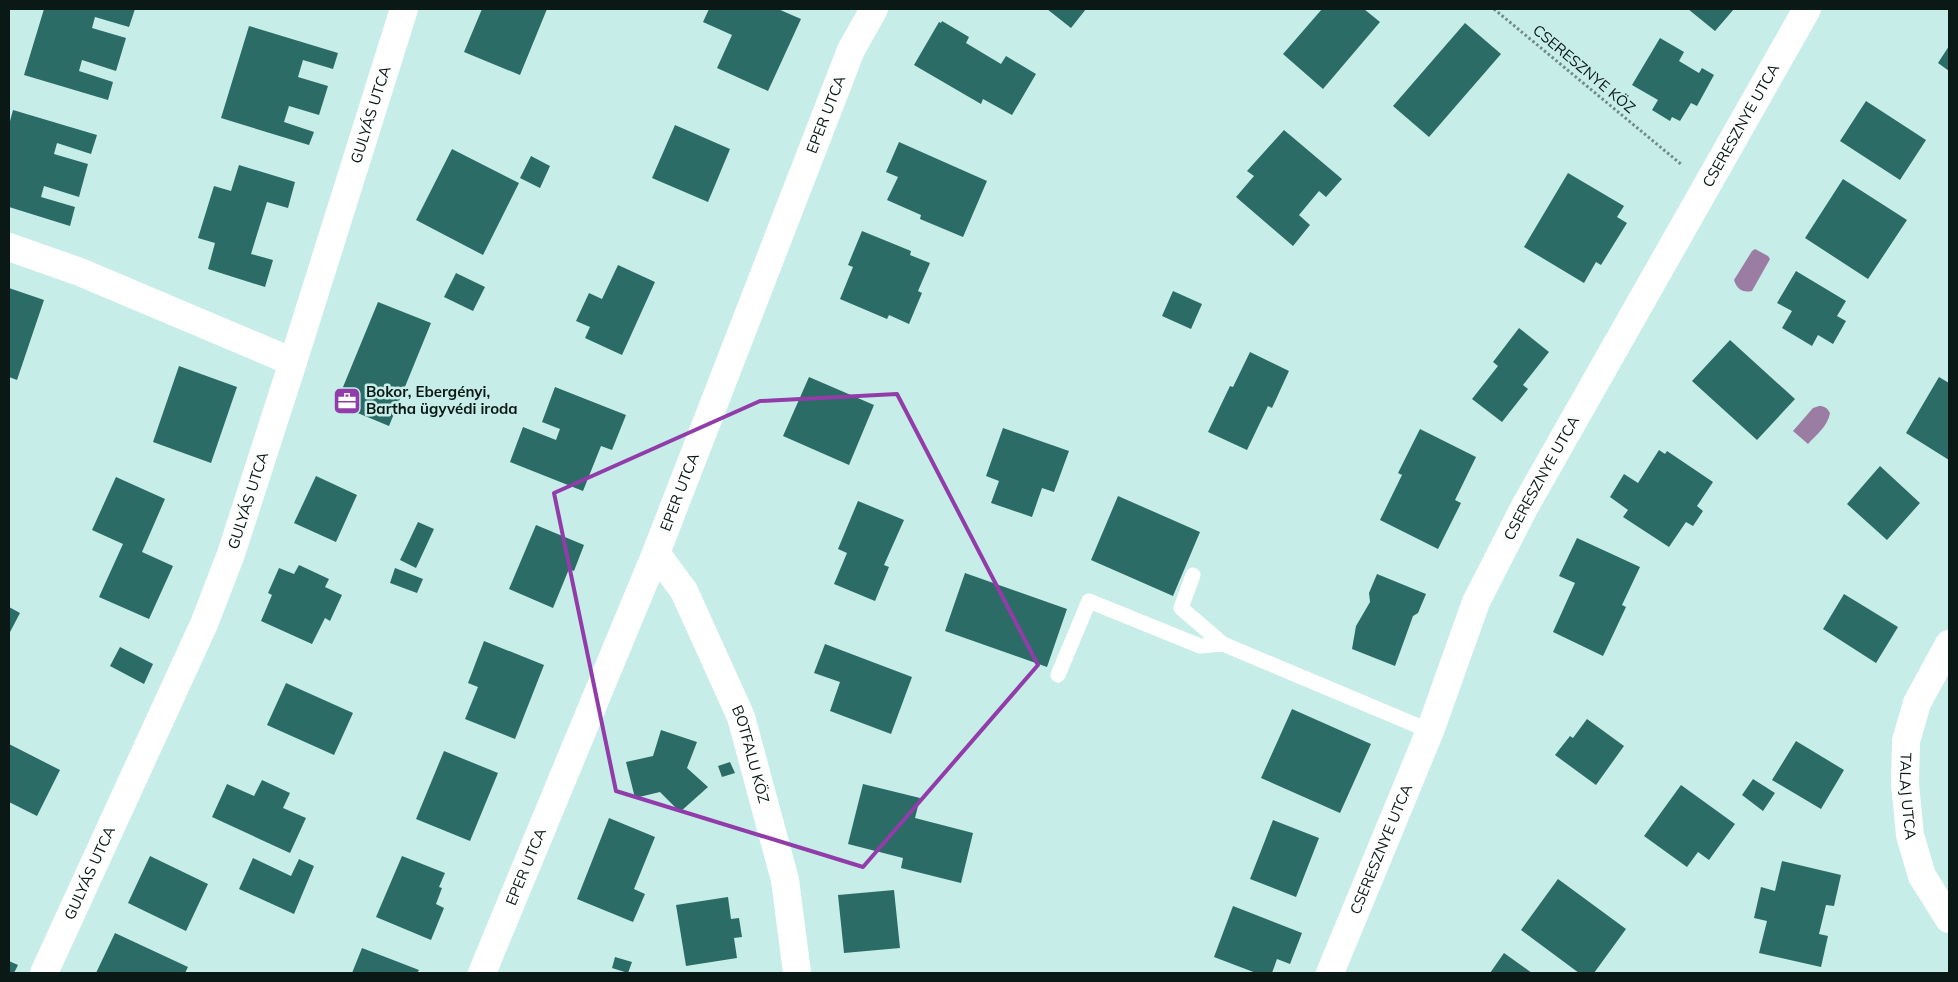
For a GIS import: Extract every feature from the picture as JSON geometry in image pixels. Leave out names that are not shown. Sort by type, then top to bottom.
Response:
[{"type":"street","name":"GULYÁS UTCA","points":[[44,973],[204,624],[230,554],[293,362],[404,9]]},
{"type":"street","name":"EPER UTCA","points":[[482,973],[656,553],[851,50],[874,9]]},
{"type":"street","name":"CSERESZNYE UTCA","points":[[1330,973],[1430,731],[1476,602],[1524,508],[1808,9]]},
{"type":"street","points":[[9,247],[80,272],[293,362]]},
{"type":"street","name":"BOTFALU KÖZ","points":[[656,553],[684,591],[741,718],[785,880],[797,973]]},
{"type":"street","name":"TALAJ UTCA","points":[[1949,644],[1918,703],[1906,741],[1905,784],[1910,835],[1922,876],[1949,919]]},
{"type":"lane","points":[[1193,575],[1181,608],[1223,644],[1430,731]]},
{"type":"lane","points":[[1058,676],[1088,601],[1200,646],[1223,644]]},
{"type":"path","name":"CSERESZNYE KÖZ","points":[[1494,9],[1660,146]]},
{"type":"highlighted area","points":[[897,394],[1038,665],[863,867],[616,791],[554,493],[760,401]]},
{"type":"shaded area","points":[[1755,249],[1770,259],[1752,291],[1743,291],[1738,288],[1734,280]]},
{"type":"shaded area","points":[[1819,406],[1828,410],[1830,413],[1829,418],[1808,444],[1793,431],[1813,408]]},
{"type":"building","points":[[44,9],[135,9],[129,27],[95,17],[92,28],[126,38],[116,71],[82,60],[79,71],[113,82],[108,100],[24,75]]},
{"type":"building","points":[[482,9],[547,9],[520,75],[464,52]]},
{"type":"building","points":[[709,9],[778,9],[801,19],[768,91],[717,68],[732,35],[703,22]]},
{"type":"building","points":[[1047,9],[1086,9],[1071,28]]},
{"type":"building","points":[[1322,9],[1364,9],[1380,22],[1323,89],[1283,54]]},
{"type":"building","points":[[1688,9],[1734,9],[1715,31]]},
{"type":"building","points":[[942,21],[969,37],[966,43],[1001,64],[1006,56],[1036,74],[1012,115],[983,99],[981,104],[914,65],[939,22],[941,23]]},
{"type":"building","points":[[1465,23],[1501,54],[1429,137],[1393,106]]},
{"type":"building","points":[[249,26],[338,53],[333,69],[303,60],[298,77],[328,86],[319,115],[289,106],[284,122],[314,132],[309,145],[221,118]]},
{"type":"building","points":[[1660,38],[1684,52],[1679,61],[1699,73],[1702,68],[1714,75],[1697,106],[1691,103],[1680,121],[1672,117],[1670,121],[1652,110],[1658,100],[1632,85]]},
{"type":"building","points":[[1949,46],[1949,71],[1938,63]]},
{"type":"building","points":[[1866,101],[1926,140],[1900,180],[1840,141]]},
{"type":"building","points":[[13,110],[97,135],[91,154],[57,143],[54,154],[88,164],[79,197],[44,186],[41,197],[75,207],[70,226],[9,207],[9,125]]},
{"type":"building","points":[[675,125],[730,149],[708,202],[652,178]]},
{"type":"building","points":[[1284,130],[1342,179],[1326,197],[1319,191],[1299,215],[1310,225],[1293,246],[1236,197],[1254,176],[1247,171]]},
{"type":"building","points":[[899,142],[987,181],[963,237],[920,219],[921,215],[887,200],[898,177],[886,172]]},
{"type":"building","points":[[452,149],[519,183],[483,255],[416,220]]},
{"type":"building","points":[[531,156],[550,166],[540,188],[520,178]]},
{"type":"building","points":[[239,165],[295,182],[288,208],[267,202],[251,254],[273,260],[265,287],[208,269],[215,243],[198,238],[214,186],[231,191]]},
{"type":"building","points":[[1568,173],[1624,206],[1617,217],[1627,223],[1601,265],[1596,262],[1584,283],[1524,247]]},
{"type":"building","points":[[1843,179],[1907,220],[1868,279],[1805,238]]},
{"type":"building","points":[[862,231],[911,251],[910,255],[930,263],[918,291],[922,293],[909,324],[889,315],[887,319],[840,299],[853,267],[848,265]]},
{"type":"building","points":[[618,265],[655,282],[622,355],[585,338],[590,327],[576,321],[589,293],[602,299]]},
{"type":"building","points":[[1796,271],[1846,301],[1837,316],[1846,321],[1833,344],[1818,335],[1812,346],[1782,328],[1792,311],[1777,303]]},
{"type":"building","points":[[456,273],[485,287],[473,311],[444,297]]},
{"type":"building","points":[[9,288],[44,300],[17,380],[9,377]]},
{"type":"building","points":[[1173,291],[1202,304],[1191,329],[1162,316]]},
{"type":"building","points":[[378,302],[431,323],[389,426],[336,404]]},
{"type":"building","points":[[1519,328],[1549,352],[1523,385],[1528,389],[1502,422],[1472,399],[1498,366],[1493,362]]},
{"type":"building","points":[[1730,340],[1795,399],[1757,440],[1692,381]]},
{"type":"building","points":[[1250,352],[1289,371],[1272,408],[1268,406],[1247,450],[1208,432],[1230,386],[1233,387]]},
{"type":"building","points":[[179,366],[237,387],[211,463],[153,442]]},
{"type":"building","points":[[809,377],[874,405],[849,465],[783,436]]},
{"type":"building","points":[[1939,377],[1949,383],[1949,460],[1906,433]]},
{"type":"building","points":[[555,387],[626,415],[612,450],[601,446],[583,491],[510,462],[523,427],[556,440],[560,429],[542,422]]},
{"type":"building","points":[[1003,428],[1069,451],[1054,492],[1042,488],[1032,517],[991,503],[999,481],[986,476]]},
{"type":"building","points":[[1420,429],[1476,457],[1455,500],[1461,503],[1438,549],[1380,520],[1402,475],[1398,473]]},
{"type":"building","points":[[1659,450],[1665,454],[1667,451],[1713,482],[1697,506],[1703,511],[1693,526],[1686,522],[1669,547],[1623,517],[1628,510],[1610,497],[1624,474],[1638,483]]},
{"type":"building","points":[[1880,466],[1920,503],[1887,540],[1847,504]]},
{"type":"building","points":[[316,476],[357,495],[336,542],[294,523]]},
{"type":"building","points":[[116,477],[165,499],[142,552],[173,566],[149,619],[99,597],[123,544],[92,530]]},
{"type":"building","points":[[1118,496],[1200,532],[1173,596],[1091,560]]},
{"type":"building","points":[[858,501],[904,520],[884,565],[889,567],[875,601],[834,584],[847,553],[838,549]]},
{"type":"building","points":[[418,522],[434,529],[416,568],[400,560]]},
{"type":"building","points":[[536,525],[584,545],[574,571],[569,569],[553,608],[509,589]]},
{"type":"building","points":[[1577,538],[1640,567],[1622,605],[1626,607],[1603,656],[1553,632],[1575,583],[1559,576]]},
{"type":"building","points":[[299,565],[329,579],[325,587],[342,595],[330,621],[325,618],[312,644],[261,621],[272,595],[268,593],[279,568],[294,574]]},
{"type":"building","points":[[395,568],[423,579],[417,593],[390,583]]},
{"type":"building","points":[[965,573],[1067,609],[1047,667],[945,631]]},
{"type":"building","points":[[1377,574],[1426,594],[1418,613],[1413,616],[1395,666],[1352,649],[1356,626],[1370,602],[1369,593]]},
{"type":"building","points":[[1844,594],[1898,627],[1876,663],[1823,629]]},
{"type":"building","points":[[9,607],[20,613],[9,634]]},
{"type":"building","points":[[484,641],[544,665],[515,739],[465,719],[478,687],[468,683]]},
{"type":"building","points":[[825,644],[912,677],[891,734],[830,711],[840,682],[814,673]]},
{"type":"building","points":[[120,647],[153,664],[144,684],[110,666]]},
{"type":"building","points":[[286,683],[353,713],[334,755],[267,725]]},
{"type":"building","points":[[1292,709],[1371,744],[1340,813],[1261,778]]},
{"type":"building","points":[[1587,719],[1624,746],[1596,785],[1555,755],[1570,736],[1573,738]]},
{"type":"building","points":[[661,730],[697,742],[687,768],[708,787],[680,812],[660,792],[635,798],[626,762],[653,756]]},
{"type":"building","points":[[1796,741],[1844,770],[1821,809],[1772,780]]},
{"type":"building","points":[[9,744],[60,770],[37,816],[9,802]]},
{"type":"building","points":[[444,751],[498,773],[470,841],[416,819]]},
{"type":"building","points":[[730,762],[735,773],[722,777],[718,766]]},
{"type":"building","points":[[1753,779],[1775,793],[1763,811],[1742,795]]},
{"type":"building","points":[[262,780],[290,793],[283,808],[306,818],[290,853],[212,817],[227,784],[254,796]]},
{"type":"building","points":[[863,784],[920,798],[915,818],[973,833],[961,883],[901,868],[903,858],[848,844]]},
{"type":"building","points":[[1681,785],[1735,824],[1709,860],[1698,852],[1687,867],[1644,836]]},
{"type":"building","points":[[609,818],[655,837],[634,889],[645,894],[633,922],[577,899]]},
{"type":"building","points":[[1273,820],[1319,838],[1296,897],[1250,879]]},
{"type":"building","points":[[150,856],[208,884],[186,931],[128,903]]},
{"type":"building","points":[[402,856],[445,873],[439,887],[442,888],[436,904],[444,908],[431,940],[376,917]]},
{"type":"building","points":[[253,858],[291,876],[299,859],[314,866],[294,914],[239,889]]},
{"type":"building","points":[[1782,861],[1841,875],[1834,906],[1826,905],[1819,934],[1828,936],[1821,967],[1759,953],[1767,921],[1754,918],[1761,887],[1775,891]]},
{"type":"building","points":[[1558,879],[1626,929],[1594,973],[1579,973],[1521,930]]},
{"type":"building","points":[[894,890],[900,948],[844,953],[838,895]]},
{"type":"building","points":[[728,897],[731,919],[739,918],[742,937],[734,938],[737,958],[686,966],[676,905]]},
{"type":"building","points":[[1233,906],[1302,933],[1290,964],[1277,959],[1272,973],[1256,973],[1214,957]]},
{"type":"building","points":[[115,933],[188,967],[185,973],[96,973]]},
{"type":"building","points":[[362,948],[419,970],[417,973],[352,973]]},
{"type":"building","points":[[1504,953],[1532,973],[1490,973]]},
{"type":"building","points":[[615,957],[632,962],[628,973],[612,968]]},
{"type":"building","points":[[9,961],[18,965],[14,973],[9,973]]},
{"type":"place","name":"Bokor, Ebergényi, Bartha ügyvédi iroda","points":[[347,401]]}]
